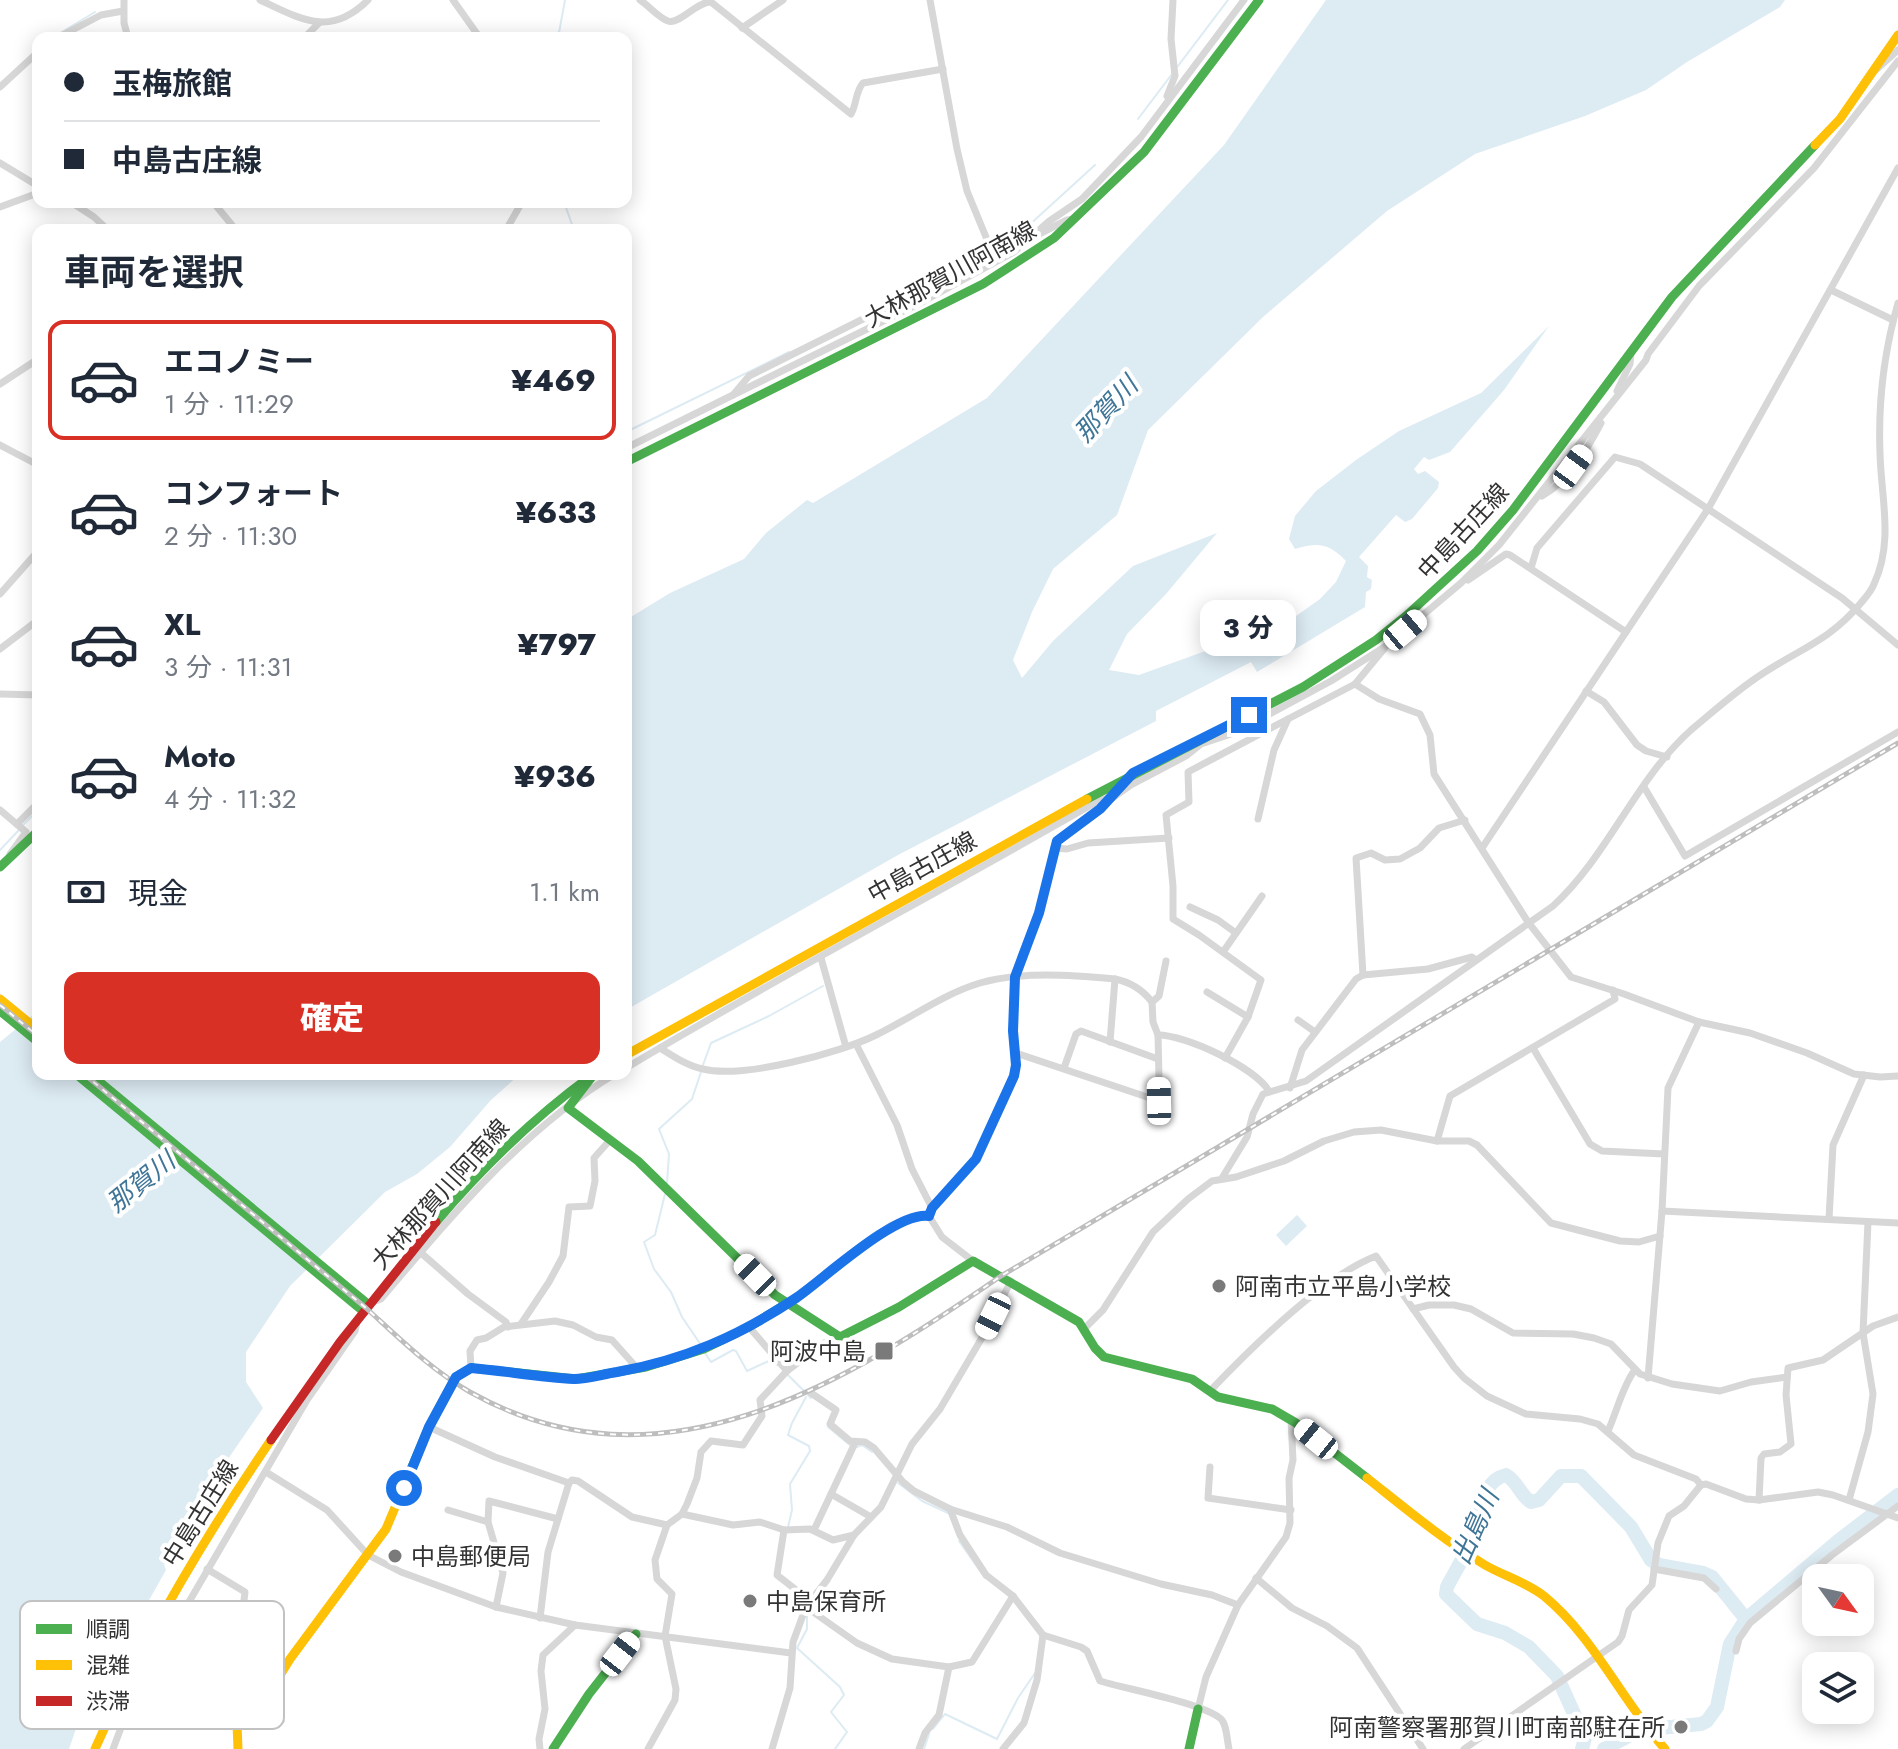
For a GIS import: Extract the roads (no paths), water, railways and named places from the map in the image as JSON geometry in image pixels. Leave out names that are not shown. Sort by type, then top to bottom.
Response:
[{"type":"main road","name":"大林那賀川阿南線","points":[[632,459],[983,284],[1034,252],[1076,218],[1144,152],[1259,0]]},
{"type":"main road","name":"中島古庄線","points":[[632,1052],[1133,773],[1200,742],[1333,669],[1406,616],[1477,551],[1513,510],[1672,297],[1822,139],[1898,35]]},
{"type":"main road","points":[[0,867],[32,837]]},
{"type":"main road","points":[[0,999],[32,1025]]},
{"type":"main road","points":[[0,1011],[32,1037]]},
{"type":"main road","points":[[83,1080],[364,1308]]},
{"type":"main road","name":"大林那賀川阿南線","points":[[97,1080],[364,1308],[479,1172],[520,1132],[586,1080]]},
{"type":"main road","name":"大林那賀川阿南線","points":[[568,1108],[569,1103],[591,1080]]},
{"type":"main road","points":[[568,1108],[647,1170],[786,1304],[840,1337],[899,1307],[973,1261],[1071,1317],[1085,1328],[1095,1348],[1104,1357],[1192,1379],[1227,1400],[1272,1409],[1291,1419],[1465,1552],[1544,1596],[1580,1634],[1641,1722],[1665,1749]]},
{"type":"main road","points":[[284,1670],[335,1596],[368,1555],[394,1514],[429,1427],[456,1377],[471,1368],[576,1379],[637,1368],[688,1355],[749,1327],[786,1304]]},
{"type":"main road","name":"中島古庄線","points":[[169,1601],[286,1415],[364,1308]]},
{"type":"main road","points":[[553,1749],[589,1694],[636,1634]]},
{"type":"main road","points":[[1189,1749],[1198,1709]]},
{"type":"main road","name":"中島古庄線","points":[[95,1749],[104,1729]]},
{"type":"main road","points":[[237,1729],[238,1749]]},
{"type":"street","points":[[124,0],[127,32]]},
{"type":"street","points":[[260,0],[303,20],[319,23],[332,22],[348,15],[368,0]]},
{"type":"street","points":[[453,0],[476,32]]},
{"type":"street","points":[[640,0],[668,21],[674,21],[703,2],[711,2],[851,114],[858,89],[863,83],[943,69]]},
{"type":"street","points":[[742,28],[783,0]]},
{"type":"street","points":[[930,0],[967,191],[993,254]]},
{"type":"street","points":[[1166,103],[1175,76],[1171,39],[1173,0]]},
{"type":"street","points":[[632,445],[924,301],[1022,245],[1048,222],[1082,199],[1141,137],[1244,0]]},
{"type":"street","points":[[68,32],[101,15],[123,11]]},
{"type":"street","points":[[310,32],[319,23]]},
{"type":"street","points":[[1874,71],[1898,50]]},
{"type":"street","points":[[0,87],[32,58]]},
{"type":"street","points":[[632,1064],[1098,801],[1114,797],[1186,756],[1200,742],[1231,734],[1264,717],[1331,681],[1386,646],[1461,583],[1499,545],[1539,498],[1699,286],[1814,168],[1898,61]]},
{"type":"street","points":[[0,163],[32,182]]},
{"type":"street","points":[[1482,848],[1708,509],[1898,168]]},
{"type":"street","points":[[0,207],[32,195]]},
{"type":"street","points":[[80,208],[102,224]]},
{"type":"street","points":[[218,208],[231,224]]},
{"type":"street","points":[[1030,239],[1076,218]]},
{"type":"street","points":[[733,395],[749,376],[993,254],[1022,245]]},
{"type":"street","points":[[1831,290],[1893,320]]},
{"type":"street","points":[[1222,1178],[1247,1137],[1258,1102],[1269,1091],[1290,1088],[1306,1081],[1553,906],[1579,880],[1644,787],[1691,730],[1760,675],[1832,633],[1855,610],[1875,584],[1891,524],[1881,480],[1879,412],[1898,303]]},
{"type":"street","points":[[1611,404],[1630,364],[1631,352]]},
{"type":"street","points":[[0,384],[32,363]]},
{"type":"street","points":[[0,445],[32,462]]},
{"type":"street","points":[[1531,568],[1537,548],[1615,457],[1640,464],[1842,598],[1898,645]]},
{"type":"street","points":[[1461,583],[1478,575],[1506,554],[1626,632]]},
{"type":"street","points":[[0,594],[32,558]]},
{"type":"street","points":[[1225,1058],[1248,1017],[1261,980],[1173,919],[1174,897],[1166,815],[1189,802],[1188,772],[1355,684],[1406,616]]},
{"type":"street","points":[[0,649],[32,625]]},
{"type":"street","points":[[1355,684],[1379,699],[1420,714],[1430,735],[1434,774],[1528,922],[1571,977],[1699,1022],[1750,1033],[1864,1075],[1898,1076]]},
{"type":"street","points":[[1586,691],[1604,702],[1637,745],[1667,757]]},
{"type":"street","points":[[0,694],[32,695]]},
{"type":"street","points":[[1258,819],[1274,750],[1288,719]]},
{"type":"street","points":[[1644,787],[1685,856],[1898,732]]},
{"type":"street","points":[[786,1304],[890,1226],[930,1212],[976,1159],[1014,1076],[1015,977],[1039,913],[1054,848],[1057,841],[1100,809],[1133,773]]},
{"type":"street","points":[[0,810],[26,832],[12,855],[0,858]]},
{"type":"street","points":[[20,826],[32,811]]},
{"type":"street","points":[[1363,975],[1356,858],[1371,853],[1391,861],[1400,859],[1420,848],[1439,828],[1465,820]]},
{"type":"street","points":[[1054,848],[1169,838]]},
{"type":"street","points":[[1223,952],[1262,896]]},
{"type":"street","points":[[1190,907],[1218,920],[1236,933]]},
{"type":"street","points":[[1290,1088],[1298,1058],[1352,983],[1363,975],[1428,969],[1472,957],[1476,960]]},
{"type":"street","points":[[821,958],[846,1047]]},
{"type":"street","points":[[1152,1002],[1159,996],[1166,961]]},
{"type":"street","points":[[660,1048],[702,1069],[737,1072],[856,1044],[979,983],[1015,977],[1115,979],[1126,981],[1152,1002],[1153,1022],[1158,1035],[1160,1120]]},
{"type":"street","points":[[1110,1042],[1115,979]]},
{"type":"street","points":[[1437,1141],[1450,1096],[1615,999],[1613,990]]},
{"type":"street","points":[[1207,992],[1248,1017]]},
{"type":"street","points":[[1298,1020],[1315,1032]]},
{"type":"street","points":[[1648,1378],[1662,1211],[1668,1088],[1699,1022]]},
{"type":"street","points":[[1064,1068],[1076,1034],[1081,1031],[1158,1059]]},
{"type":"street","points":[[1158,1035],[1198,1044],[1261,1080],[1269,1091]]},
{"type":"street","points":[[856,1044],[897,1125],[912,1169],[942,1237],[973,1261]]},
{"type":"street","points":[[1533,1048],[1590,1144],[1602,1151],[1664,1154]]},
{"type":"street","points":[[1016,1053],[1159,1101]]},
{"type":"street","points":[[1829,1219],[1833,1145],[1864,1075]]},
{"type":"street","points":[[189,1601],[307,1400],[355,1331],[364,1308],[381,1299],[420,1252],[515,1151],[607,1080]]},
{"type":"street","points":[[1085,1328],[1103,1310],[1153,1232],[1212,1181],[1236,1177],[1284,1161],[1324,1141],[1354,1132],[1381,1130],[1437,1141],[1469,1141],[1485,1150],[1551,1223],[1620,1241],[1639,1242],[1660,1236]]},
{"type":"street","points":[[521,1324],[563,1256],[569,1207],[590,1206],[595,1181],[594,1158],[610,1140]]},
{"type":"street","points":[[1662,1211],[1898,1223]]},
{"type":"street","points":[[1849,1500],[1868,1432],[1873,1394],[1863,1333],[1868,1222]]},
{"type":"street","points":[[420,1252],[506,1322],[508,1327]]},
{"type":"street","points":[[1210,1391],[1328,1283],[1376,1256],[1454,1367],[1487,1396],[1518,1411],[1580,1419],[1608,1431],[1634,1455],[1696,1479],[1701,1485]]},
{"type":"street","points":[[772,1749],[790,1688],[791,1653],[806,1607],[827,1580],[854,1535],[881,1507],[912,1444],[940,1409],[1011,1281]]},
{"type":"street","points":[[1413,1309],[1429,1305],[1454,1305],[1471,1309],[1513,1333],[1573,1334],[1594,1338],[1611,1344],[1634,1371],[1672,1384],[1720,1391],[1751,1382],[1787,1377]]},
{"type":"street","points":[[1759,1500],[1761,1458],[1764,1454],[1787,1449],[1791,1444],[1788,1368],[1823,1360],[1885,1320],[1898,1317]]},
{"type":"street","points":[[471,1368],[469,1358],[477,1340],[508,1327],[547,1320],[573,1325],[618,1344],[637,1368]]},
{"type":"street","points":[[749,1327],[786,1372]]},
{"type":"street","points":[[648,1749],[675,1700],[676,1689],[665,1636],[672,1594],[657,1579],[655,1560],[667,1525],[682,1514],[697,1478],[703,1448],[711,1441],[743,1445],[762,1416],[760,1400],[786,1372],[824,1343]]},
{"type":"street","points":[[1608,1431],[1627,1381],[1634,1371]]},
{"type":"street","points":[[811,1393],[833,1406],[836,1410],[830,1424],[832,1428],[855,1446]]},
{"type":"street","points":[[1198,1709],[1206,1677],[1238,1605],[1286,1537],[1291,1510],[1291,1419]]},
{"type":"street","points":[[429,1427],[495,1457],[569,1483]]},
{"type":"street","points":[[814,1530],[855,1446],[865,1442],[914,1491],[950,1509],[1007,1527],[1060,1553],[1238,1605]]},
{"type":"street","points":[[1210,1467],[1208,1498],[1291,1510]]},
{"type":"street","points":[[266,1472],[327,1510],[368,1555],[401,1572],[496,1607],[575,1625],[791,1653]]},
{"type":"street","points":[[540,1618],[548,1552],[572,1480],[632,1517],[667,1525]]},
{"type":"street","points":[[1464,1749],[1611,1648],[1622,1636],[1629,1610],[1652,1585],[1658,1543],[1669,1516],[1684,1506],[1701,1485],[1759,1500],[1818,1492],[1898,1518]]},
{"type":"street","points":[[831,1494],[871,1517]]},
{"type":"street","points":[[496,1607],[503,1573],[488,1522],[489,1501],[558,1519]]},
{"type":"street","points":[[1736,1651],[1739,1639],[1750,1623],[1832,1555],[1898,1506]]},
{"type":"street","points":[[950,1509],[976,1564],[1012,1597],[1043,1635],[1087,1651],[1100,1681],[1220,1718],[1224,1723],[1229,1749]]},
{"type":"street","points":[[448,1510],[488,1522]]},
{"type":"street","points":[[682,1514],[733,1525],[760,1522],[784,1530],[814,1530],[833,1540],[854,1535]]},
{"type":"street","points":[[784,1530],[777,1575],[800,1593],[806,1607],[857,1643],[892,1659],[949,1667],[972,1662],[1012,1597]]},
{"type":"street","points":[[1655,1564],[1704,1578],[1716,1589]]},
{"type":"street","points":[[207,1569],[245,1592],[244,1601]]},
{"type":"street","points":[[1256,1578],[1292,1608],[1327,1626],[1357,1648],[1423,1749]]},
{"type":"street","points":[[540,1749],[545,1709],[541,1671],[543,1655],[575,1625]]},
{"type":"street","points":[[1003,1749],[1024,1723],[1037,1680],[1043,1635]]},
{"type":"street","points":[[919,1749],[925,1733],[939,1715],[949,1667]]},
{"type":"street","points":[[113,1749],[120,1729]]},
{"type":"water","name":"那賀川","points":[[1326,0],[1785,0],[1780,7],[1646,90],[1585,116],[1475,154],[1387,211],[1263,317],[1148,430],[1117,515],[1053,569],[1013,660],[1022,678],[1053,641],[1133,566],[1217,533],[1166,594],[1127,634],[1109,670],[1139,675],[1289,621],[1320,599],[1336,582],[1346,561],[1323,546],[1295,549],[1289,539],[1295,516],[1316,491],[1399,431],[1481,393],[1549,326],[1504,390],[1450,452],[1429,460],[1424,457],[1414,469],[1418,474],[1425,471],[1439,482],[1438,488],[1412,519],[1405,522],[1396,515],[1359,557],[1368,566],[1367,577],[1372,580],[1371,589],[1366,592],[1365,607],[1257,672],[1251,662],[1156,711],[1156,721],[898,855],[632,1007],[632,616],[670,593],[744,559],[766,533],[807,500],[813,503],[987,398],[1224,145]]},
{"type":"water","name":"那賀川","points":[[32,1016],[32,1080],[513,1080],[491,1100],[450,1147],[417,1174],[385,1192],[290,1286],[246,1352],[246,1382],[263,1408],[210,1485],[164,1565],[166,1570],[149,1601],[20,1601],[20,1729],[76,1729],[69,1749],[0,1749],[0,1042]]},
{"type":"water","points":[[1297,1215],[1307,1226],[1286,1246],[1276,1235]]},
{"type":"waterway","points":[[559,32],[565,0]]},
{"type":"waterway","points":[[1178,66],[1228,0]]},
{"type":"waterway","points":[[62,32],[95,12]]},
{"type":"waterway","points":[[1138,119],[1172,74]]},
{"type":"waterway","points":[[994,248],[1027,227],[1095,165]]},
{"type":"waterway","points":[[566,208],[572,224]]},
{"type":"waterway","points":[[632,429],[789,352]]},
{"type":"waterway","points":[[22,826],[32,816]]},
{"type":"waterway","points":[[0,850],[18,831]]},
{"type":"waterway","points":[[703,1065],[711,1043],[823,986]]},
{"type":"waterway","points":[[667,1183],[669,1154],[659,1129],[692,1099],[701,1072]]},
{"type":"waterway","points":[[665,1194],[655,1235],[644,1242],[654,1269],[701,1345]]},
{"type":"waterway","points":[[705,1353],[711,1362],[736,1351],[747,1371],[771,1360],[777,1365]]},
{"type":"waterway","points":[[788,1375],[811,1398]]},
{"type":"waterway","points":[[788,1527],[792,1510],[790,1484],[810,1451],[809,1446],[788,1435],[806,1397]]},
{"type":"waterway","points":[[828,1427],[851,1446]]},
{"type":"waterway","points":[[857,1447],[862,1445],[872,1452]]},
{"type":"waterway","name":"出島川","points":[[1582,1749],[1585,1738],[1557,1676],[1529,1647],[1505,1633],[1477,1624],[1446,1594],[1474,1535],[1483,1500],[1497,1478],[1506,1475],[1531,1502],[1539,1500],[1561,1476],[1581,1476],[1631,1527],[1651,1560],[1659,1565],[1712,1577],[1746,1619]]},
{"type":"waterway","points":[[898,1483],[922,1501],[948,1513]]},
{"type":"waterway","name":"出島川","points":[[1604,1749],[1640,1730],[1707,1721],[1717,1707],[1730,1644],[1746,1619],[1898,1495]]},
{"type":"waterway","points":[[959,1541],[985,1578]]},
{"type":"waterway","points":[[807,1615],[807,1629],[797,1648],[840,1687],[844,1695],[831,1712],[847,1732],[835,1749]]},
{"type":"waterway","points":[[933,1729],[945,1714],[997,1739],[1035,1673]]},
{"type":"waterway","points":[[924,1749],[929,1734]]},
{"type":"railway","points":[[91,1080],[428,1363],[470,1392],[541,1422],[611,1434],[680,1431],[748,1415],[814,1388],[879,1355],[1001,1276],[1898,743]]},
{"type":"railway","points":[[0,1005],[32,1031]]},
{"type":"place","name":"阿南市立平島小学校","points":[[1219,1286]]},
{"type":"place","name":"阿波中島","points":[[884,1351]]},
{"type":"place","name":"中島郵便局","points":[[395,1556]]},
{"type":"place","name":"中島保育所","points":[[750,1601]]},
{"type":"place","name":"阿南警察署那賀川町南部駐在所","points":[[1681,1727]]}]
